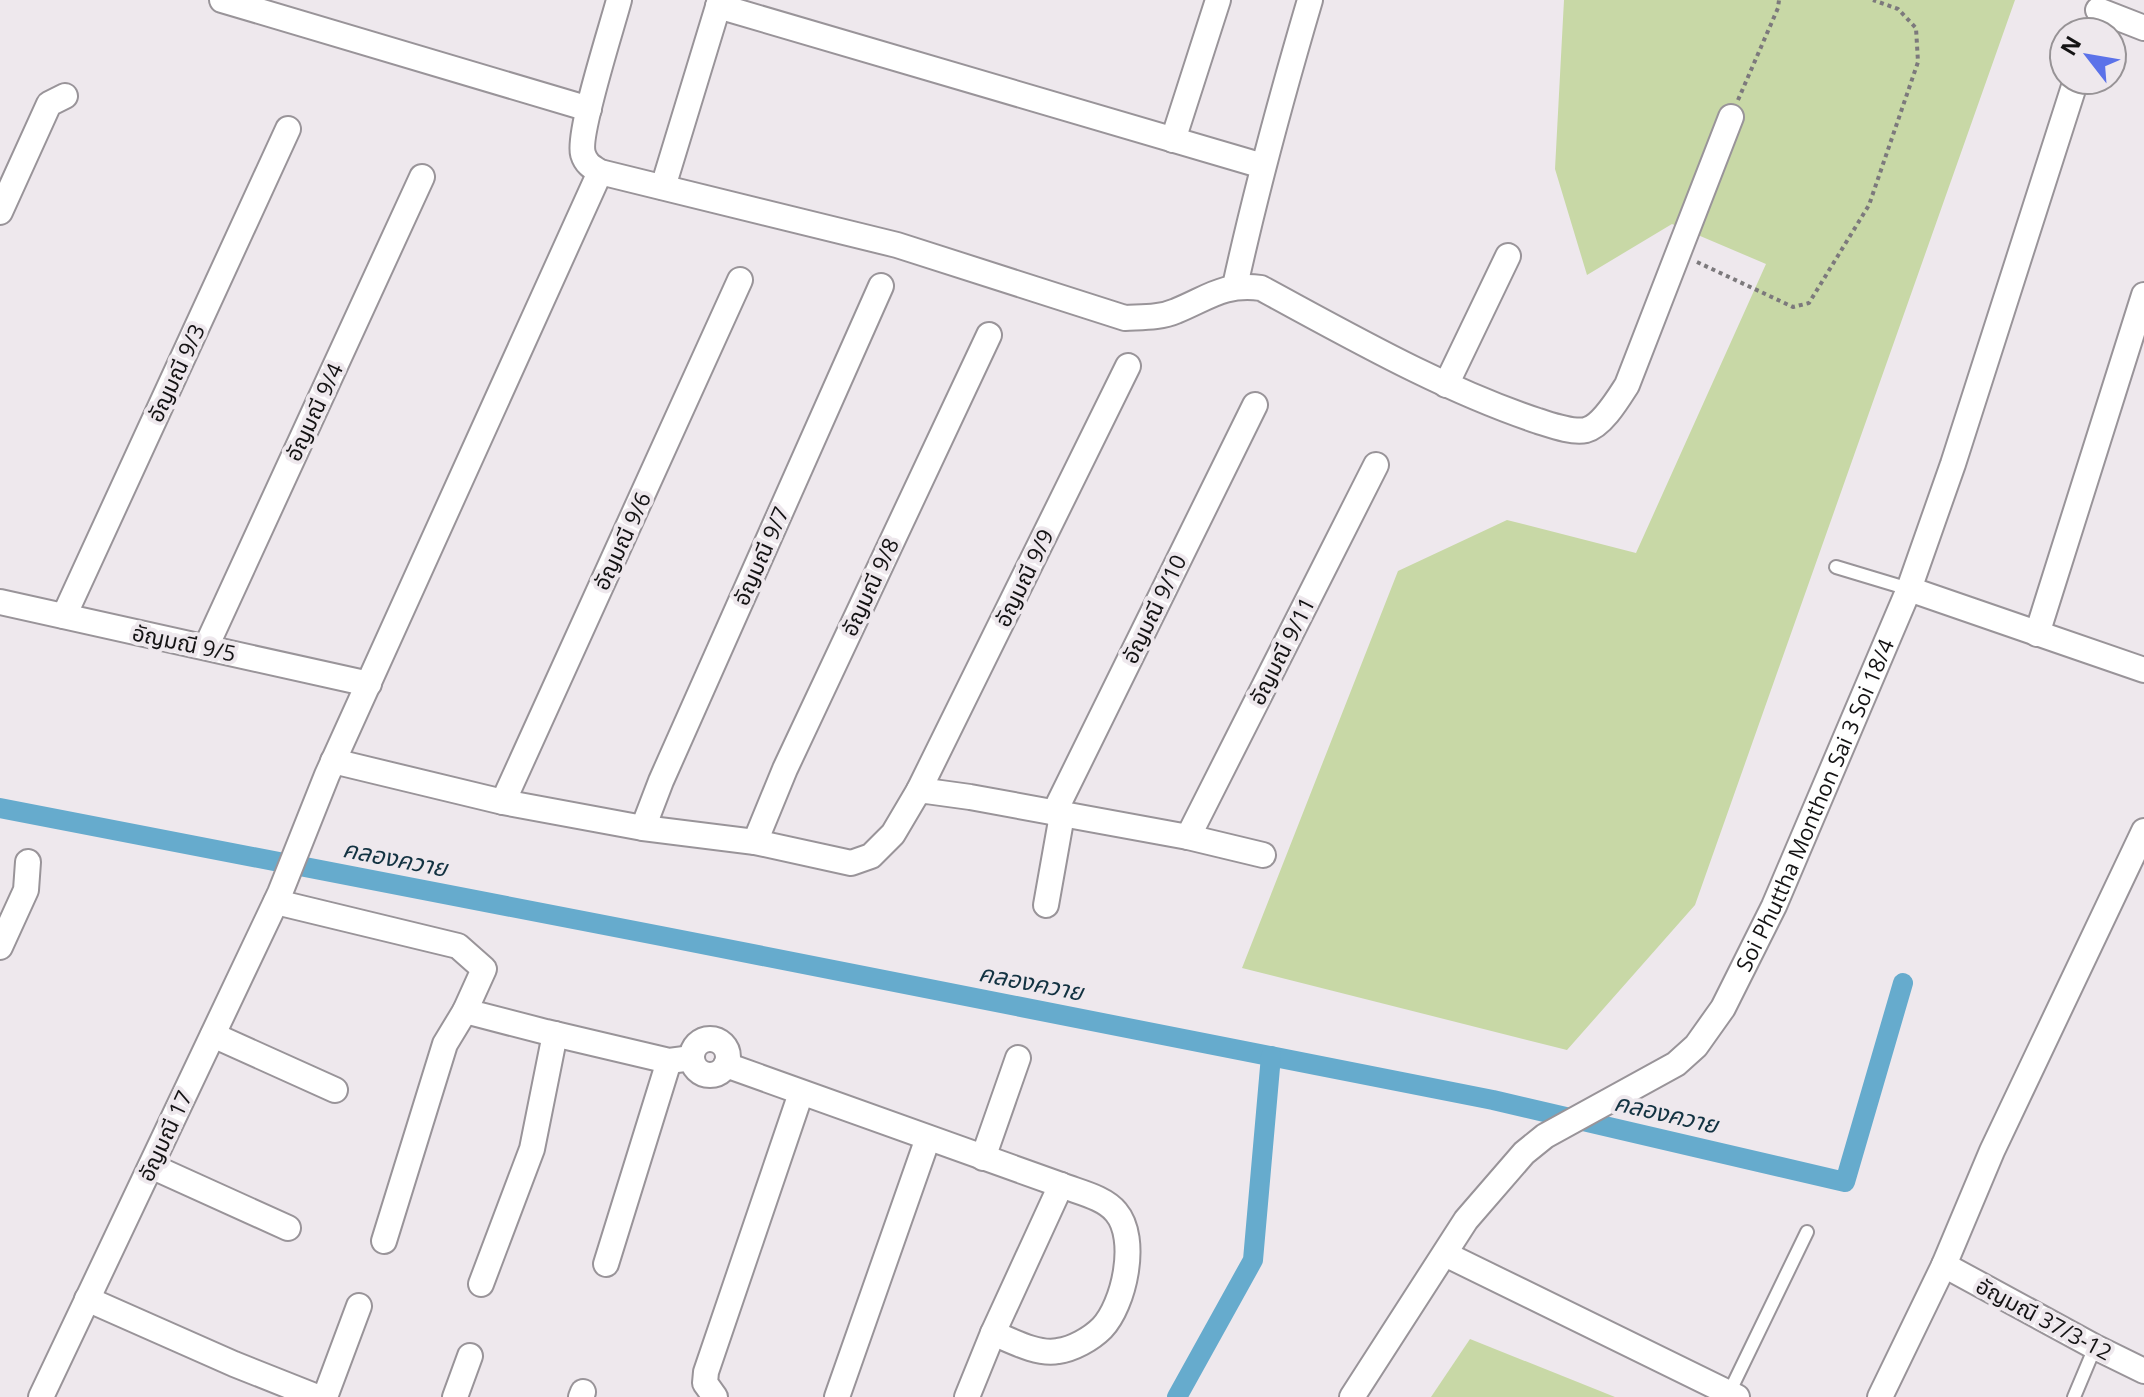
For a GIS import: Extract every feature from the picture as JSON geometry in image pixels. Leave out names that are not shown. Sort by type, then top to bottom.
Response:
[{"type":"street","points":[[619,0],[589,109],[582,152],[588,165],[600,172],[897,245],[1125,318],[1174,312],[1235,286],[1261,288],[1446,385],[1515,414],[1560,428],[1586,430],[1614,406],[1627,385],[1731,117]]},
{"type":"street","points":[[1173,140],[1218,0]]},
{"type":"street","points":[[1235,286],[1263,166],[1310,0]]},
{"type":"street","points":[[237,2],[589,109]]},
{"type":"street","points":[[663,187],[719,3],[1263,166]]},
{"type":"street","points":[[2097,14],[2144,28]]},
{"type":"street","points":[[0,212],[49,104],[65,96]]},
{"type":"street","name":"Soi Phuttha Monthon Sai 3 Soi 18/4","points":[[1352,1397],[1466,1220],[1524,1153],[1545,1136],[1676,1064],[1696,1046],[1723,1008],[1774,906],[1909,589],[1958,450],[2071,96]]},
{"type":"street","name":"อัญมณี 9/3","points":[[64,616],[288,129]]},
{"type":"street","name":"อัญมณี 17","points":[[41,1397],[276,902],[330,768],[600,172]]},
{"type":"street","name":"อัญมณี 9/4","points":[[206,647],[422,177]]},
{"type":"street","points":[[1446,385],[1508,256]]},
{"type":"street","name":"อัญมณี 9/6","points":[[503,802],[740,280]]},
{"type":"street","name":"อัญมณี 9/7","points":[[643,828],[661,781],[881,286]]},
{"type":"street","points":[[2037,634],[2144,295]]},
{"type":"street","name":"อัญมณี 9/8","points":[[755,842],[785,769],[989,335]]},
{"type":"street","name":"อัญมณี 9/9","points":[[330,768],[643,828],[755,842],[851,863],[871,856],[893,834],[919,790],[1128,366]]},
{"type":"street","name":"อัญมณี 9/10","points":[[1046,905],[1058,814],[1255,405]]},
{"type":"street","name":"อัญมณี 9/11","points":[[1188,837],[1376,465]]},
{"type":"street","points":[[1909,589],[2144,670]]},
{"type":"street","name":"อัญมณี 9/5","points":[[0,602],[369,684]]},
{"type":"street","points":[[919,790],[1188,837],[1263,855]]},
{"type":"street","points":[[1880,1397],[1944,1265],[1992,1151],[2144,831]]},
{"type":"street","points":[[0,947],[26,890],[28,862]]},
{"type":"street","points":[[276,902],[458,946],[484,969],[465,1011],[445,1044],[384,1241]]},
{"type":"street","points":[[465,1011],[555,1034],[680,1059]]},
{"type":"street","points":[[481,1284],[532,1149],[555,1034]]},
{"type":"street","points":[[213,1035],[335,1090]]},
{"type":"street","points":[[606,1264],[680,1059],[693,1051],[700,1041],[713,1039],[726,1048],[726,1065],[1061,1185],[1100,1200],[1116,1212],[1125,1230],[1129,1254],[1120,1297],[1103,1328],[1078,1345],[1056,1352],[1034,1349],[993,1333]]},
{"type":"street","points":[[983,1158],[1018,1058]]},
{"type":"street","points":[[715,1397],[705,1383],[706,1372],[801,1093]]},
{"type":"street","points":[[837,1397],[928,1138]]},
{"type":"street","points":[[151,1166],[288,1228]]},
{"type":"street","points":[[967,1397],[1061,1185]]},
{"type":"street","points":[[1445,1254],[1733,1395]]},
{"type":"street","name":"อัญมณี 37/3-12","points":[[1944,1265],[2144,1371]]},
{"type":"street","points":[[87,1299],[317,1397]]},
{"type":"street","points":[[325,1397],[359,1306]]},
{"type":"street","points":[[455,1397],[470,1356]]},
{"type":"lane","points":[[1836,567],[1909,589]]},
{"type":"lane","points":[[1733,1395],[1807,1232]]},
{"type":"lane","points":[[2074,1397],[2095,1347]]},
{"type":"path","points":[[1731,117],[1779,0]]},
{"type":"path","points":[[1677,253],[1793,307],[1809,303],[1869,205],[1918,62],[1916,28],[1898,9],[1873,0]]},
{"type":"green space","points":[[1564,0],[2015,0],[1695,905],[1567,1050],[1242,968],[1398,571],[1507,520],[1636,553],[1766,264],[1672,224],[1587,275],[1555,169]]},
{"type":"green space","points":[[1470,1339],[1615,1397],[1431,1397]]},
{"type":"waterway","name":"คลองควาย","points":[[0,808],[1493,1100],[1845,1182],[1903,983]]},
{"type":"waterway","points":[[1177,1397],[1253,1260],[1271,1056]]}]
